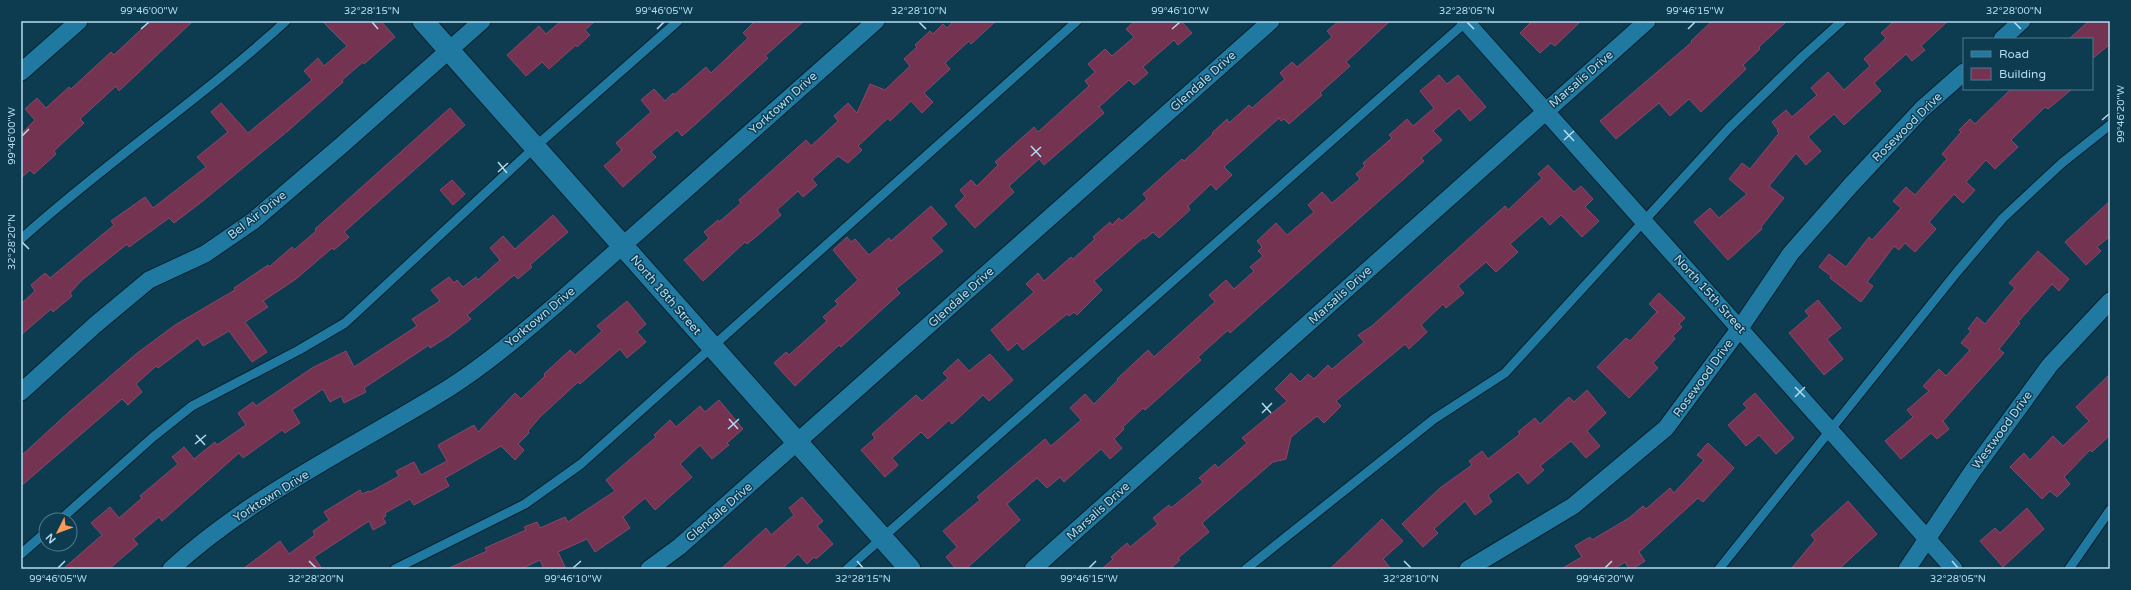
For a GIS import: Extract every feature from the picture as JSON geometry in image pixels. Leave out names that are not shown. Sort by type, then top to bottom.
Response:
[{"type":"street","points":[[21,72],[79,21]]},
{"type":"street","name":"North 18th Street","points":[[423,21],[796,443],[910,569]]},
{"type":"street","name":"Bel Air Drive","points":[[21,392],[149,280],[205,254],[252,220],[482,21]]},
{"type":"street","name":"Yorktown Drive","points":[[171,569],[193,549],[245,510],[451,387],[507,346],[876,21]]},
{"type":"street","name":"Glendale Drive","points":[[649,569],[679,547],[1271,21]]},
{"type":"street","name":"North 15th Street","points":[[1466,21],[1544,112],[1740,328],[1954,569]]},
{"type":"street","name":"Marsalis Drive","points":[[1033,569],[1647,21]]},
{"type":"street","points":[[2003,38],[2022,21]]},
{"type":"street","name":"Rosewood Drive","points":[[1468,569],[1573,506],[1666,428],[1740,328],[1796,248],[1922,109],[1963,73]]},
{"type":"street","name":"Westwood Drive","points":[[1907,569],[1972,472],[2050,365],[2110,301]]},
{"type":"lane","points":[[21,238],[57,206],[253,51],[286,21]]},
{"type":"lane","points":[[69,512],[153,436],[192,406],[299,350],[345,323],[535,147],[678,21]]},
{"type":"lane","points":[[395,569],[525,504],[581,464],[1077,21]]},
{"type":"lane","points":[[847,569],[1466,21]]},
{"type":"lane","points":[[1246,569],[1434,419],[1505,373],[1645,223],[1730,128],[1802,56],[1842,21]]},
{"type":"lane","points":[[1719,569],[1957,272],[2003,218],[2062,163],[2110,125]]},
{"type":"lane","points":[[2069,569],[2110,510]]},
{"type":"lane","points":[[21,554],[38,539]]},
{"type":"building","points":[[150,21],[193,21],[119,91],[116,86],[80,119],[84,123],[54,151],[56,154],[34,174],[30,170],[21,178],[21,134],[35,120],[25,109],[37,98],[46,108],[69,87],[71,89],[111,52],[114,55]]},
{"type":"building","points":[[322,21],[381,21],[395,37],[364,64],[363,62],[342,80],[343,82],[289,130],[204,200],[174,223],[169,218],[129,247],[127,244],[82,280],[70,293],[72,296],[53,312],[51,309],[21,335],[21,304],[35,291],[31,285],[45,273],[50,278],[114,225],[111,221],[145,197],[153,208],[206,167],[197,157],[228,132],[211,112],[221,103],[248,133],[312,80],[304,71],[318,58],[324,66],[347,46]]},
{"type":"building","points":[[561,21],[595,21],[585,30],[590,35],[577,47],[576,45],[549,69],[542,62],[526,76],[507,55],[539,26],[546,34]]},
{"type":"building","points":[[755,21],[804,21],[765,56],[768,58],[682,136],[677,130],[651,152],[656,157],[623,187],[604,166],[622,150],[616,143],[651,112],[641,100],[654,89],[665,101],[706,67],[711,73],[748,38],[743,33]]},
{"type":"building","points":[[954,21],[996,21],[971,44],[969,41],[945,63],[950,69],[924,93],[933,102],[922,113],[911,101],[890,121],[888,118],[858,146],[862,150],[848,163],[838,156],[812,179],[817,185],[803,197],[798,191],[777,210],[781,215],[747,244],[745,242],[703,281],[684,260],[709,238],[704,232],[718,220],[719,222],[741,203],[739,200],[806,140],[811,146],[838,121],[834,116],[848,103],[857,113],[870,84],[885,90],[910,66],[904,59],[917,47],[915,45],[930,31],[933,34],[943,24],[947,28]]},
{"type":"building","points":[[1135,21],[1181,21],[1192,33],[1178,45],[1174,40],[1143,67],[1148,73],[1134,85],[1129,80],[1099,107],[1104,113],[1044,165],[1039,159],[1009,186],[1014,192],[975,228],[955,206],[965,196],[960,190],[971,180],[977,186],[998,165],[995,162],[1034,127],[1038,132],[1089,86],[1085,81],[1095,72],[1088,64],[1105,49],[1112,56],[1134,37],[1126,29]]},
{"type":"building","points":[[1339,21],[1390,21],[1346,62],[1350,66],[1320,93],[1322,95],[1289,124],[1284,119],[1281,121],[1279,118],[1224,167],[1232,175],[1216,190],[1211,184],[1188,206],[1190,210],[1159,238],[1153,232],[1145,239],[1143,238],[1094,281],[1102,290],[1077,315],[1074,312],[1069,316],[1067,314],[1023,350],[1017,343],[1008,351],[991,330],[1034,292],[1026,284],[1038,273],[1044,281],[1071,257],[1073,259],[1095,239],[1093,237],[1110,222],[1112,225],[1119,218],[1122,221],[1147,199],[1143,194],[1182,159],[1184,161],[1227,119],[1229,123],[1249,105],[1252,108],[1285,79],[1280,73],[1292,62],[1297,67],[1332,37],[1327,31]]},
{"type":"building","points":[[1532,21],[1581,21],[1555,46],[1551,43],[1540,53],[1520,33]]},
{"type":"building","points":[[1712,21],[1787,21],[1759,47],[1760,49],[1743,65],[1746,69],[1701,112],[1689,99],[1670,116],[1659,103],[1616,139],[1600,121],[1692,42],[1691,41]]},
{"type":"building","points":[[1894,21],[1948,21],[1921,46],[1925,50],[1912,61],[1906,54],[1874,83],[1881,91],[1844,125],[1834,114],[1808,137],[1821,151],[1806,165],[1796,153],[1769,186],[1784,198],[1761,227],[1762,229],[1728,260],[1694,222],[1710,208],[1719,218],[1747,194],[1729,179],[1742,163],[1750,169],[1779,133],[1772,122],[1786,110],[1792,117],[1817,95],[1811,88],[1828,72],[1844,90],[1870,66],[1864,59],[1886,38],[1881,33]]},
{"type":"building","points":[[2089,21],[2110,21],[2110,44],[2093,58],[2093,38],[2070,38]]},
{"type":"building","points":[[1439,75],[1447,84],[1458,75],[1486,107],[1470,121],[1459,108],[1433,131],[1442,140],[1421,158],[1424,161],[1230,333],[1228,330],[1198,357],[1201,360],[1145,410],[1143,408],[1123,427],[1124,429],[1114,439],[1122,448],[1110,459],[1101,449],[1064,482],[1060,477],[1047,488],[1037,478],[1007,504],[1020,520],[966,569],[956,569],[946,557],[957,547],[943,531],[980,500],[977,497],[1045,439],[1051,446],[1081,420],[1070,408],[1085,394],[1094,404],[1118,380],[1117,379],[1148,350],[1154,357],[1215,302],[1209,295],[1226,280],[1234,289],[1254,271],[1250,267],[1263,256],[1258,251],[1262,247],[1257,241],[1276,223],[1287,235],[1314,212],[1308,205],[1322,192],[1332,203],[1360,179],[1356,174],[1365,166],[1363,163],[1392,138],[1389,135],[1407,119],[1413,126],[1434,108],[1420,91]]},
{"type":"building","points":[[2010,90],[2071,90],[2048,109],[2045,107],[2011,140],[2018,147],[1995,169],[1986,160],[1966,182],[1975,190],[1963,203],[1954,194],[1929,222],[1936,229],[1915,252],[1905,243],[1899,250],[1894,246],[1867,282],[1873,286],[1861,302],[1830,278],[1831,276],[1819,267],[1829,254],[1846,267],[1869,237],[1872,240],[1901,208],[1893,201],[1906,187],[1915,195],[1947,159],[1942,154],[1961,132],[1959,130],[1970,119],[1975,124]]},
{"type":"building","points":[[450,108],[465,125],[344,232],[349,237],[334,250],[332,248],[296,279],[263,301],[268,307],[245,322],[267,352],[252,362],[229,331],[203,346],[198,338],[158,368],[156,366],[136,384],[142,392],[128,405],[122,399],[21,486],[21,456],[70,411],[136,354],[175,325],[235,290],[234,288],[268,265],[269,267],[292,247],[294,250],[316,231],[315,229]]},
{"type":"building","points":[[1548,165],[1574,192],[1581,186],[1593,199],[1585,207],[1599,221],[1582,237],[1561,215],[1550,225],[1542,216],[1510,244],[1518,252],[1496,272],[1486,262],[1458,286],[1464,293],[1446,308],[1443,304],[1421,325],[1427,332],[1409,349],[1405,344],[1336,401],[1341,406],[1324,423],[1317,416],[1291,437],[1286,459],[1273,462],[1202,523],[1209,532],[1178,558],[1180,560],[1170,569],[1102,569],[1113,559],[1111,557],[1127,543],[1130,547],[1158,524],[1153,518],[1169,505],[1171,508],[1203,482],[1199,478],[1215,464],[1218,468],[1247,443],[1242,438],[1287,401],[1275,389],[1291,373],[1300,382],[1308,374],[1314,379],[1328,365],[1332,369],[1364,342],[1358,335],[1372,326],[1505,206],[1508,210],[1542,178],[1538,174]]},
{"type":"building","points":[[452,180],[465,194],[453,205],[440,190]]},
{"type":"building","points":[[2110,201],[2110,236],[2097,247],[2101,251],[2086,265],[2065,242]]},
{"type":"building","points":[[931,206],[947,224],[931,238],[943,251],[896,289],[900,293],[841,347],[839,345],[795,386],[774,363],[786,352],[789,355],[827,321],[823,317],[838,304],[835,301],[858,280],[833,250],[847,237],[851,242],[855,239],[869,255],[889,238],[891,241]]},
{"type":"building","points":[[553,215],[568,232],[530,265],[532,267],[518,279],[514,275],[467,315],[471,319],[449,336],[430,348],[429,345],[364,388],[366,392],[344,403],[341,396],[330,402],[323,389],[292,410],[300,423],[285,433],[282,430],[243,458],[239,453],[162,521],[159,517],[133,539],[138,544],[109,569],[63,569],[102,535],[91,523],[110,507],[119,518],[142,498],[140,496],[178,464],[172,457],[184,447],[194,459],[215,442],[217,445],[246,425],[238,413],[253,402],[256,406],[312,368],[346,351],[354,367],[417,326],[412,319],[440,301],[431,290],[449,277],[454,283],[457,280],[463,287],[476,277],[478,280],[500,260],[490,248],[503,236],[515,249]]},
{"type":"building","points":[[2038,251],[2069,279],[2059,291],[2052,284],[2018,322],[2020,323],[1999,349],[2004,353],[1943,421],[1949,429],[1937,439],[1931,433],[1901,459],[1885,441],[1913,417],[1907,410],[1929,391],[1923,386],[1939,369],[1946,376],[1970,350],[1961,343],[1971,331],[1968,329],[1977,317],[1985,324],[2015,288],[2009,283]]},
{"type":"building","points":[[1659,293],[1685,318],[1679,324],[1682,327],[1673,336],[1675,339],[1653,363],[1658,368],[1629,398],[1597,367],[1626,338],[1630,341],[1657,312],[1649,304]]},
{"type":"building","points":[[1818,300],[1841,328],[1827,339],[1843,359],[1824,375],[1789,333],[1809,316],[1805,311]]},
{"type":"building","points":[[627,301],[646,324],[637,332],[646,342],[627,358],[620,349],[580,384],[578,382],[540,417],[528,431],[529,433],[518,444],[524,450],[515,460],[501,446],[445,478],[449,486],[414,505],[410,499],[385,513],[386,516],[383,518],[386,523],[373,530],[369,521],[314,557],[322,569],[243,569],[280,541],[289,554],[315,535],[313,531],[329,520],[324,512],[360,490],[362,494],[369,491],[370,492],[399,476],[396,471],[414,462],[421,475],[447,461],[438,445],[474,425],[478,432],[515,393],[521,399],[545,376],[544,374],[570,350],[575,355],[602,331],[597,326]]},
{"type":"building","points":[[990,354],[1013,380],[989,401],[983,395],[952,424],[949,420],[928,439],[921,432],[892,458],[898,465],[885,477],[861,450],[875,438],[872,434],[916,395],[922,401],[948,378],[943,373],[958,359],[969,371]]},
{"type":"building","points":[[2110,374],[2110,435],[2092,452],[2090,450],[2064,477],[2070,484],[2057,497],[2050,491],[2042,499],[2010,467],[2024,453],[2030,460],[2053,436],[2063,446],[2089,421],[2076,407]]},
{"type":"building","points":[[1587,390],[1606,413],[1587,431],[1600,446],[1586,458],[1571,441],[1540,466],[1544,470],[1528,484],[1518,472],[1488,495],[1492,502],[1475,515],[1465,501],[1434,529],[1438,533],[1423,547],[1402,524],[1440,488],[1472,465],[1469,461],[1482,451],[1488,459],[1520,434],[1518,432],[1535,418],[1540,424],[1569,397],[1574,402]]},
{"type":"building","points":[[1755,393],[1794,438],[1776,454],[1759,435],[1746,446],[1728,425],[1747,408],[1743,404]]},
{"type":"building","points":[[719,400],[743,429],[727,443],[729,445],[712,459],[700,445],[680,464],[692,477],[655,510],[645,498],[623,517],[630,528],[595,552],[587,539],[558,552],[566,569],[544,569],[540,560],[521,569],[447,569],[487,551],[485,548],[526,530],[524,527],[537,522],[540,528],[565,517],[568,522],[615,491],[606,480],[656,437],[654,435],[670,420],[676,427],[700,406],[705,412]]},
{"type":"building","points":[[1708,443],[1734,468],[1703,502],[1698,498],[1639,552],[1645,561],[1632,569],[1629,569],[1625,562],[1614,569],[1561,569],[1582,557],[1575,546],[1590,537],[1592,540],[1629,518],[1643,506],[1646,509],[1670,488],[1674,493],[1704,460],[1697,455]]},
{"type":"building","points":[[802,497],[823,521],[817,526],[833,544],[816,559],[814,557],[807,564],[798,554],[782,569],[721,569],[766,528],[771,535],[794,515],[789,508]]},
{"type":"building","points":[[1848,501],[1877,534],[1839,569],[1791,569],[1815,540],[1811,535]]},
{"type":"building","points":[[2027,508],[2044,529],[2003,567],[1980,541],[1995,528],[2000,533]]},
{"type":"building","points":[[1382,519],[1403,541],[1383,559],[1391,569],[1330,569]]}]
